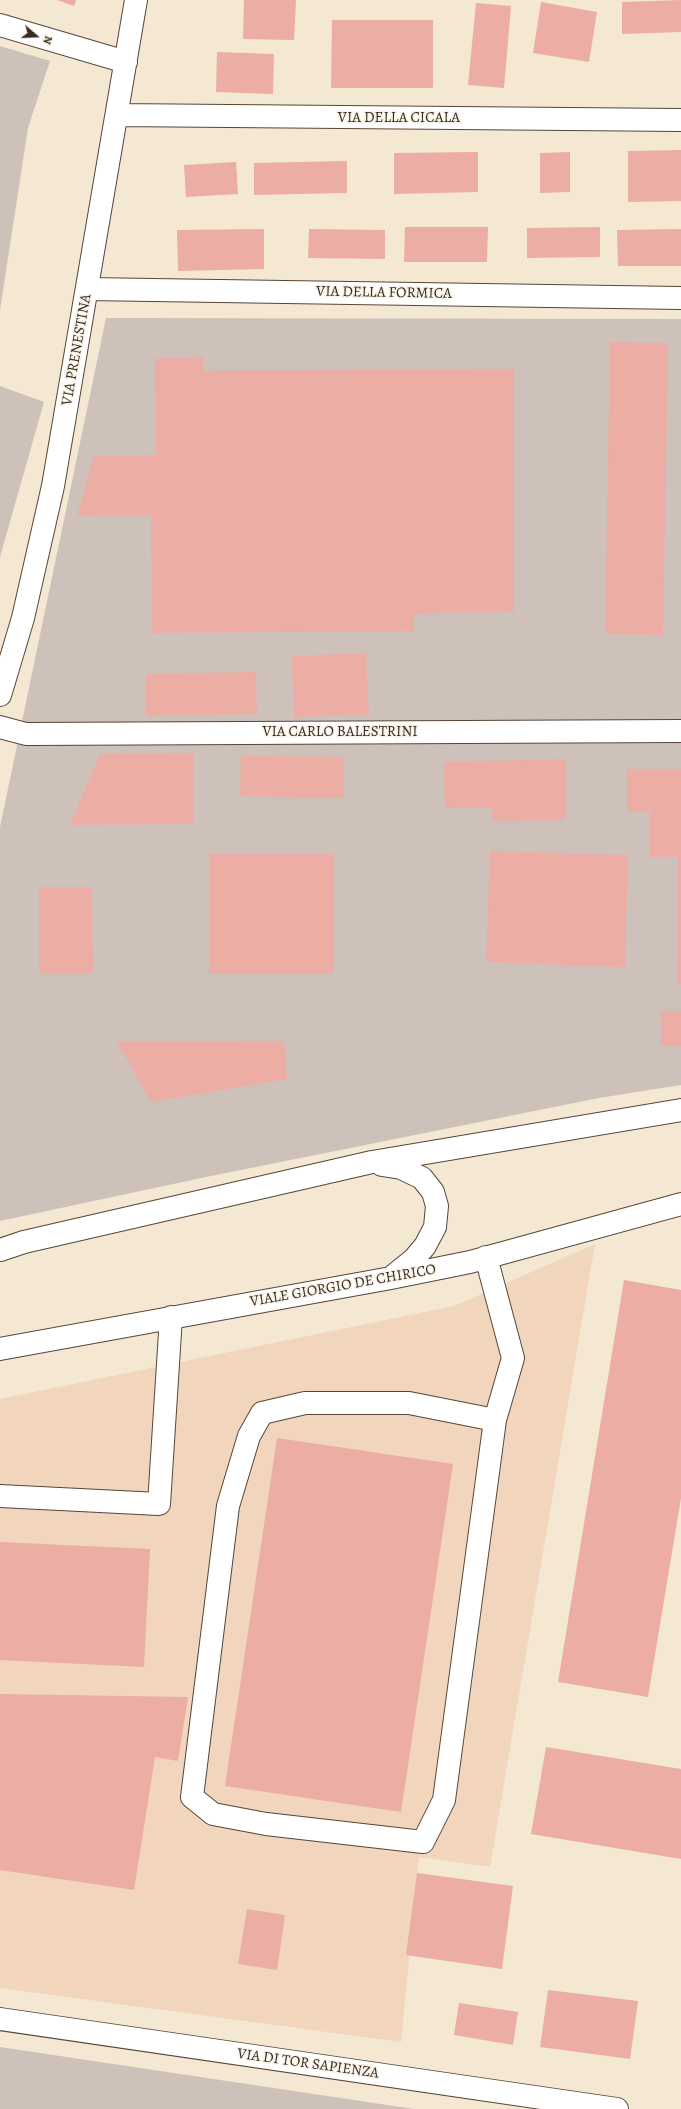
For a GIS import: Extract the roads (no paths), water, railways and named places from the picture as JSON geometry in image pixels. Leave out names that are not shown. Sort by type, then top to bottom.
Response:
[{"type":"street","name":"VIA PRENESTINA","points":[[0,696],[23,618],[54,486],[136,0]]},
{"type":"street","points":[[0,25],[126,62]]},
{"type":"street","name":"VIA DELLA CICALA","points":[[117,115],[681,120]]},
{"type":"street","name":"VIA DELLA FORMICA","points":[[88,289],[681,298]]},
{"type":"street","name":"VIA CARLO BALESTRINI","points":[[0,727],[26,734],[681,730]]},
{"type":"street","points":[[0,1250],[24,1242],[372,1162],[681,1110]]},
{"type":"street","points":[[372,1162],[402,1168],[422,1178],[433,1192],[437,1206],[435,1227],[425,1246],[414,1260],[391,1278]]},
{"type":"street","name":"VIALE GIORGIO DE CHIRICO","points":[[0,1349],[391,1278],[486,1257],[681,1204]]},
{"type":"street","points":[[486,1257],[513,1358],[495,1420],[444,1800],[423,1842],[266,1824],[213,1814],[192,1797],[228,1506],[249,1436],[262,1413],[305,1403],[409,1404],[495,1420]]},
{"type":"street","points":[[0,1496],[159,1504],[171,1317]]},
{"type":"street","name":"VIA DI TOR SAPIENZA","points":[[0,2019],[553,2104],[617,2109]]}]
